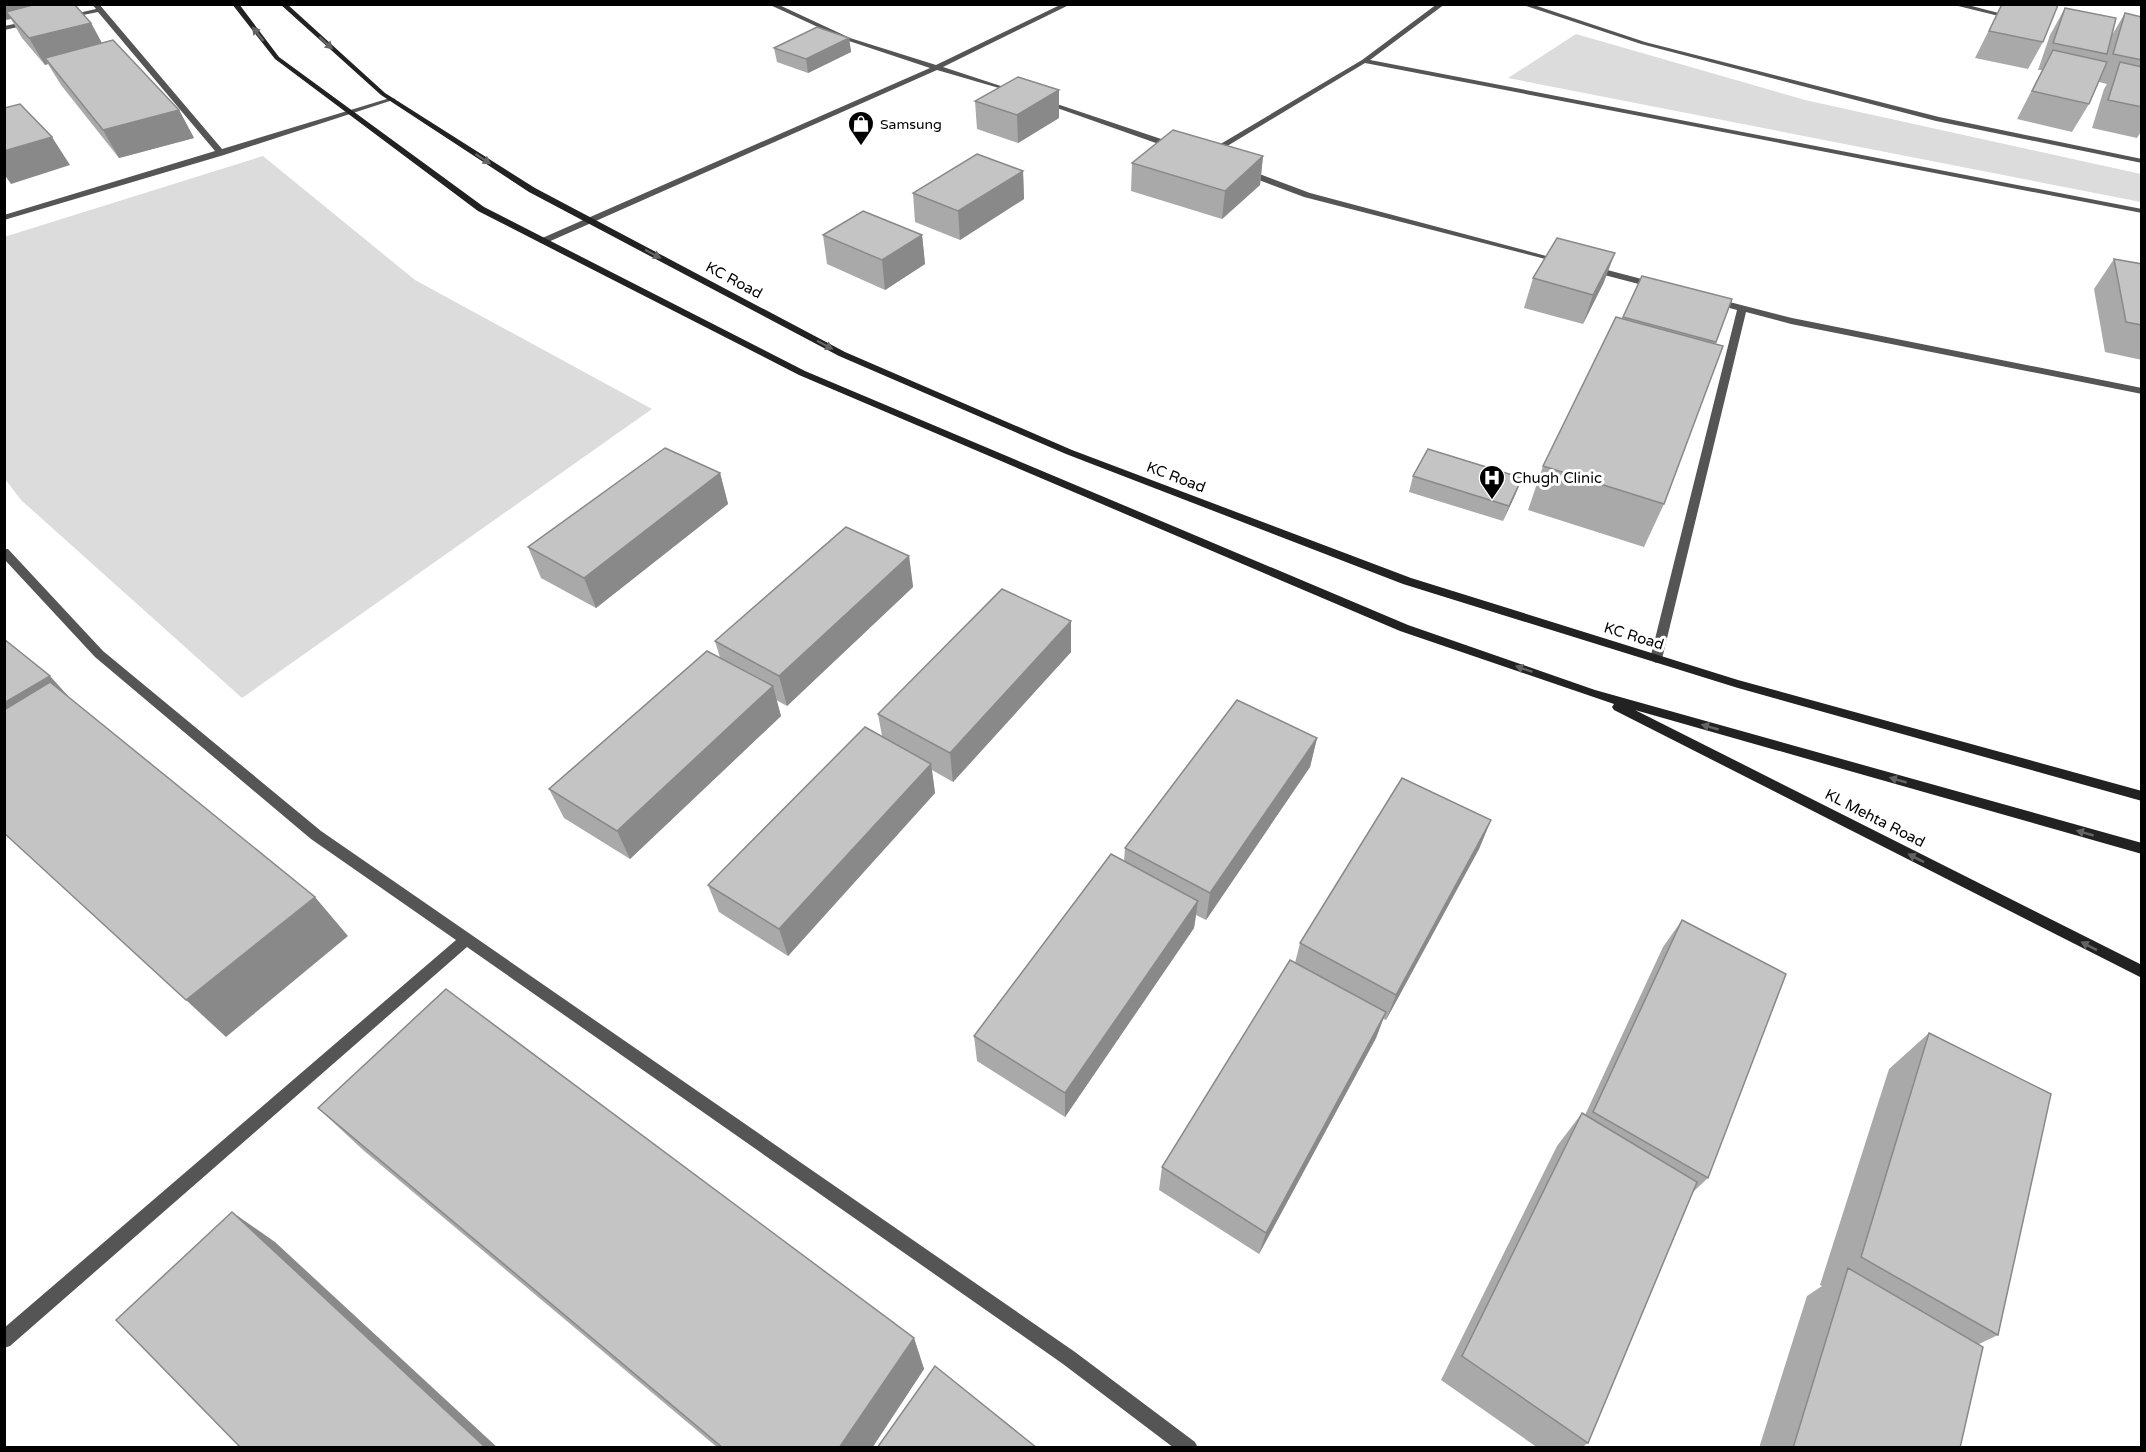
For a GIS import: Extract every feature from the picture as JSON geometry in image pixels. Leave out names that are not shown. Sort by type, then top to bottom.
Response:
[{"type":"street","points":[[235,4],[277,58],[482,209],[802,373],[1404,628],[1593,694],[2142,849]]},
{"type":"street","name":"KC Road","points":[[283,4],[392,99],[532,190],[842,354],[1069,452],[1407,581],[1738,684],[2142,796]]},
{"type":"street","points":[[771,4],[848,39],[1022,95]]},
{"type":"street","points":[[543,241],[935,68],[1068,4]]},
{"type":"street","points":[[1213,161],[1202,157],[1364,61],[1442,4]]},
{"type":"street","points":[[1524,4],[1643,43],[1939,119],[2142,161]]},
{"type":"street","points":[[1953,4],[2022,19]]},
{"type":"street","points":[[57,18],[97,7],[221,153]]},
{"type":"street","points":[[4,28],[36,22]]},
{"type":"street","points":[[1364,61],[2142,211]]},
{"type":"street","points":[[1032,98],[1181,149]]},
{"type":"street","points":[[4,218],[392,99]]},
{"type":"street","points":[[1234,168],[1307,195],[1570,264]]},
{"type":"street","points":[[1582,267],[1662,288]]},
{"type":"street","points":[[1708,300],[1791,321],[2142,391]]},
{"type":"street","points":[[1656,659],[1742,309]]},
{"type":"street","points":[[4,552],[99,654],[316,835],[1070,1358],[1189,1448]]},
{"type":"street","name":"KL Mehta Road","points":[[1593,694],[2142,972]]},
{"type":"street","points":[[4,1340],[467,939]]},
{"type":"shaded area","points":[[1576,34],[1805,100],[2141,174],[2141,202],[1508,78]]},
{"type":"shaded area","points":[[263,156],[415,280],[652,409],[242,698],[21,500],[5,479],[4,237]]},
{"type":"building","points":[[36,4],[74,4],[91,23],[29,38],[6,12]]},
{"type":"building","points":[[2002,4],[2058,5],[2043,42],[1989,31]]},
{"type":"building","points":[[2065,8],[2116,18],[2107,54],[2053,43]]},
{"type":"building","points":[[2125,13],[2142,17],[2142,60],[2113,54]]},
{"type":"building","points":[[817,27],[849,38],[806,59],[774,48]]},
{"type":"building","points":[[113,40],[179,110],[103,130],[45,58]]},
{"type":"building","points":[[2053,50],[2107,62],[2089,104],[2032,91]]},
{"type":"building","points":[[2120,62],[2142,67],[2142,107],[2108,100]]},
{"type":"building","points":[[1018,77],[1059,90],[1017,115],[975,101]]},
{"type":"building","points":[[20,104],[52,137],[4,151],[4,108]]},
{"type":"building","points":[[1173,130],[1263,156],[1225,191],[1132,163]]},
{"type":"building","points":[[977,154],[1023,171],[958,211],[913,193]]},
{"type":"building","points":[[863,211],[922,235],[882,260],[823,235]]},
{"type":"building","points":[[1557,238],[1615,253],[1593,295],[1533,278]]},
{"type":"building","points":[[2114,259],[2142,264],[2142,325],[2126,322]]},
{"type":"building","points":[[1642,276],[1732,299],[1716,342],[1623,317]]},
{"type":"building","points":[[1616,317],[1723,346],[1664,504],[1543,466]]},
{"type":"building","points":[[665,448],[720,473],[584,578],[528,547]]},
{"type":"building","points":[[1428,449],[1522,478],[1509,506],[1413,476]]},
{"type":"building","points":[[846,527],[909,556],[779,676],[715,641]]},
{"type":"building","points":[[1002,589],[1071,621],[950,753],[878,714]]},
{"type":"building","points":[[4,639],[50,676],[4,703]]},
{"type":"building","points":[[707,651],[773,686],[617,831],[549,789]]},
{"type":"building","points":[[50,682],[315,897],[186,1000],[4,833],[4,710]]},
{"type":"building","points":[[1237,700],[1317,738],[1210,893],[1125,848]]},
{"type":"building","points":[[865,727],[931,764],[779,929],[708,885]]},
{"type":"building","points":[[1402,778],[1491,820],[1396,995],[1300,943]]},
{"type":"building","points":[[1111,854],[1198,901],[1065,1093],[974,1036]]},
{"type":"building","points":[[1682,920],[1786,974],[1708,1178],[1593,1112]]},
{"type":"building","points":[[1290,960],[1386,1012],[1266,1233],[1162,1167]]},
{"type":"building","points":[[446,989],[914,1338],[839,1448],[723,1448],[318,1108]]},
{"type":"building","points":[[1929,1033],[2051,1094],[1998,1335],[1861,1257]]},
{"type":"building","points":[[1582,1113],[1697,1182],[1588,1443],[1462,1356]]},
{"type":"building","points":[[232,1212],[486,1448],[241,1448],[116,1320]]},
{"type":"building","points":[[1848,1268],[1983,1347],[1960,1448],[1793,1448]]},
{"type":"building","points":[[935,1366],[1037,1448],[877,1448]]},
{"type":"place","name":"Samsung","points":[[861,147]]},
{"type":"place","name":"Chugh Clinic","points":[[1492,501]]}]
